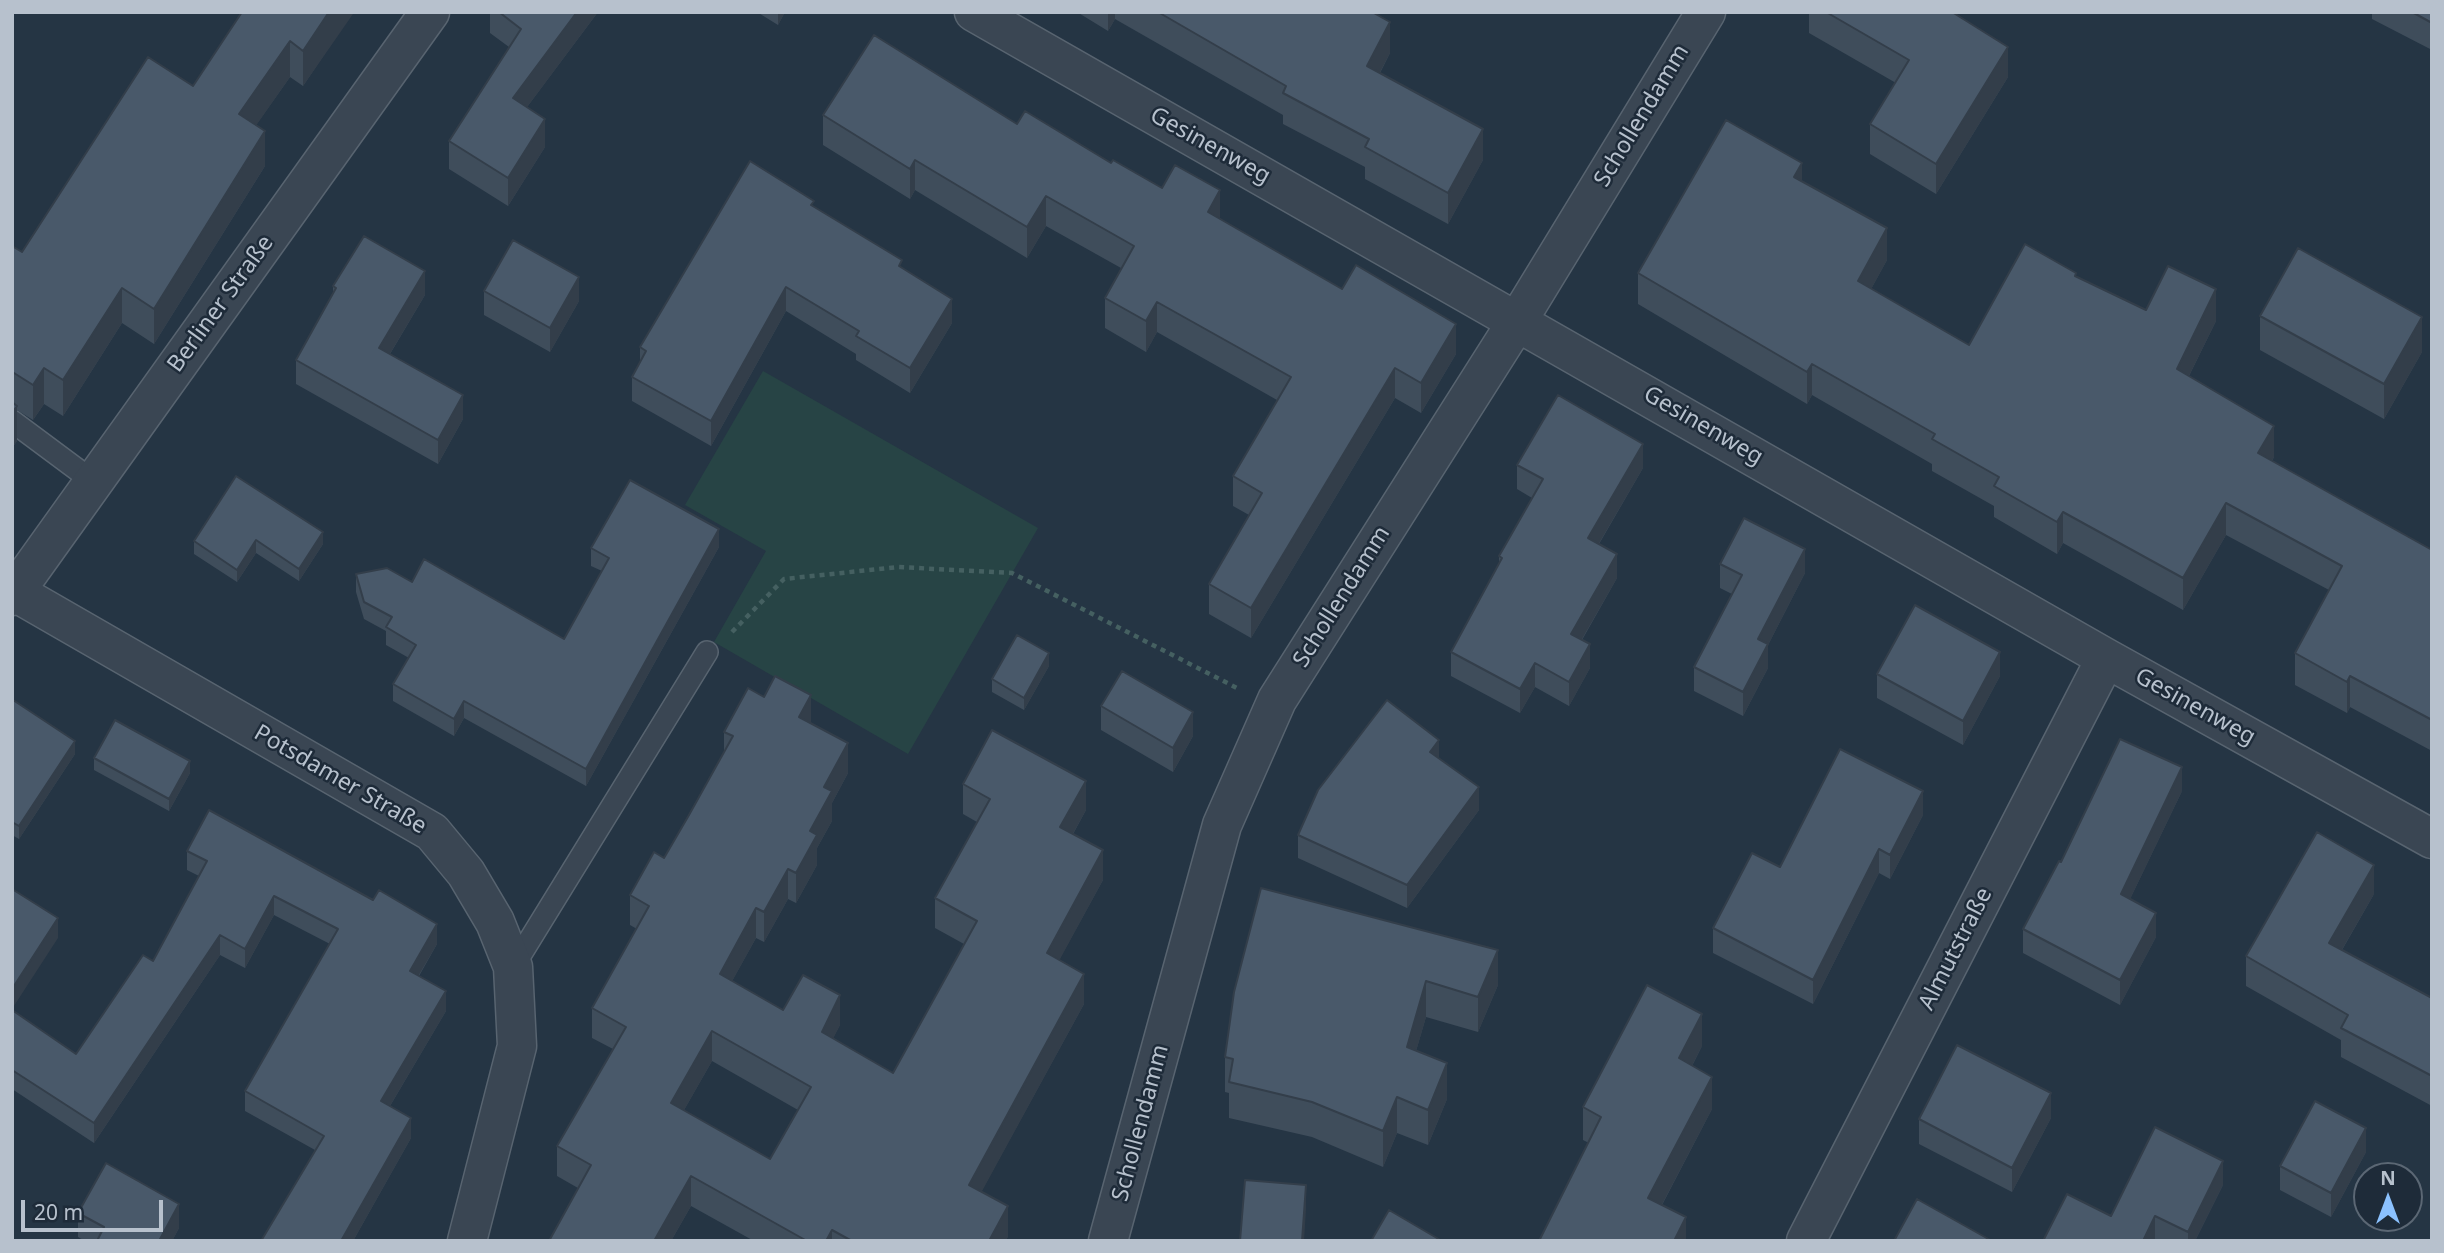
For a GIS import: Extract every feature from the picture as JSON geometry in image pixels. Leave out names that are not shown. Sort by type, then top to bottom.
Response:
[{"type":"street","name":"Berliner Straße","points":[[14,594],[430,12]]},
{"type":"street","name":"Gesinenweg","points":[[974,12],[1518,320],[2106,658],[2432,839]]},
{"type":"street","name":"Schollendamm","points":[[1108,1241],[1222,825],[1274,707],[1518,320],[1706,12]]},
{"type":"street","name":"Potsdamer Straße","points":[[14,594],[432,832],[466,873],[490,912],[513,967],[517,1046],[467,1241]]},
{"type":"street","name":"Almutstraße","points":[[1806,1241],[2106,658]]},
{"type":"lane","points":[[12,421],[94,482]]},
{"type":"lane","points":[[513,967],[707,652]]},
{"type":"path","points":[[707,652],[738,627],[784,579],[898,567],[1012,573],[1274,707]]},
{"type":"green space","points":[[763,371],[1038,528],[908,754],[714,642],[766,551],[685,505]]},
{"type":"building","points":[[242,12],[329,12],[303,51],[290,41],[239,114],[265,131],[154,309],[122,288],[63,380],[44,368],[33,385],[12,373],[12,246],[22,252],[148,57],[193,86]]},
{"type":"building","points":[[499,12],[577,12],[513,98],[545,119],[508,178],[449,141],[521,29]]},
{"type":"building","points":[[1158,12],[1372,12],[1390,22],[1367,66],[1483,129],[1448,193],[1365,147],[1369,139],[1283,93],[1286,86]]},
{"type":"building","points":[[1826,12],[1952,12],[2008,47],[1936,164],[1870,124],[1909,60]]},
{"type":"building","points":[[2412,12],[2432,12],[2432,23]]},
{"type":"building","points":[[874,35],[1017,124],[1025,111],[1111,163],[1113,160],[1162,188],[1175,165],[1220,190],[1208,212],[1342,289],[1356,265],[1456,324],[1421,383],[1395,368],[1251,608],[1209,584],[1262,493],[1233,476],[1291,377],[1157,302],[1146,321],[1105,298],[1134,246],[1046,196],[1027,227],[915,160],[910,169],[823,115]]},
{"type":"building","points":[[1726,120],[1802,163],[1794,177],[1887,228],[1858,281],[1969,345],[2025,244],[2076,273],[2075,276],[2146,310],[2168,266],[2216,289],[2177,369],[2274,426],[2258,453],[2432,550],[2432,720],[2350,676],[2347,682],[2295,653],[2342,566],[2226,503],[2183,578],[2063,512],[2057,522],[1994,486],[1999,477],[1932,439],[1935,434],[1812,364],[1807,372],[1638,273]]},
{"type":"building","points":[[750,161],[814,201],[811,205],[902,260],[899,266],[952,299],[910,368],[856,336],[859,331],[786,287],[711,421],[632,377],[646,351],[640,347]]},
{"type":"building","points":[[364,236],[425,271],[379,348],[463,395],[438,440],[296,360],[336,288],[333,286]]},
{"type":"building","points":[[513,240],[579,277],[550,328],[484,291]]},
{"type":"building","points":[[2298,248],[2422,317],[2384,384],[2260,316]]},
{"type":"building","points":[[1558,395],[1643,444],[1588,538],[1617,554],[1571,634],[1590,644],[1569,682],[1535,663],[1520,689],[1451,652],[1502,558],[1499,556],[1543,479],[1517,465]]},
{"type":"building","points":[[236,476],[323,532],[299,569],[256,540],[237,570],[194,541]]},
{"type":"building","points":[[630,480],[719,529],[586,769],[464,701],[454,719],[393,684],[416,645],[386,627],[392,617],[364,602],[356,574],[387,568],[412,582],[424,559],[564,639],[609,558],[591,548]]},
{"type":"building","points":[[1744,518],[1805,549],[1758,639],[1768,644],[1743,692],[1694,667],[1742,575],[1720,564]]},
{"type":"building","points":[[1915,605],[2000,652],[1963,721],[1877,674]]},
{"type":"building","points":[[1017,635],[1049,653],[1024,698],[992,679]]},
{"type":"building","points":[[1122,671],[1193,712],[1173,748],[1101,706]]},
{"type":"building","points":[[775,676],[811,695],[799,717],[848,743],[824,787],[832,791],[810,831],[817,835],[796,873],[788,869],[764,912],[756,908],[720,974],[783,1010],[803,975],[840,995],[822,1032],[893,1073],[977,921],[935,898],[990,799],[963,784],[992,730],[1086,781],[1060,827],[1103,850],[1047,953],[1084,974],[969,1185],[1008,1206],[989,1241],[852,1241],[832,1230],[826,1241],[807,1241],[691,1176],[654,1241],[549,1241],[591,1165],[557,1146],[626,1027],[592,1008],[649,906],[630,895],[654,852],[664,858],[689,815],[733,736],[724,732],[748,688],[764,697]],"holes":[[[712,1031],[811,1087],[770,1159],[671,1103]]]},
{"type":"building","points":[[13,700],[75,741],[19,826],[12,822]]},
{"type":"building","points":[[1387,700],[1439,740],[1430,752],[1479,787],[1407,885],[1298,835],[1318,790]]},
{"type":"building","points":[[115,720],[190,761],[169,799],[94,758]]},
{"type":"building","points":[[2120,739],[2182,767],[2121,894],[2156,913],[2120,980],[2023,929],[2059,861],[2061,862]]},
{"type":"building","points":[[1840,749],[1923,791],[1890,855],[1879,849],[1813,980],[1713,928],[1752,853],[1780,867]]},
{"type":"building","points":[[209,810],[373,900],[379,890],[437,924],[410,971],[446,991],[381,1101],[411,1118],[341,1241],[261,1241],[324,1136],[245,1091],[338,929],[274,896],[245,949],[220,935],[94,1123],[12,1070],[12,1010],[76,1054],[143,955],[153,961],[207,861],[187,851]]},
{"type":"building","points":[[2317,832],[2374,865],[2329,943],[2432,998],[2432,1076],[2341,1028],[2348,1015],[2246,956]]},
{"type":"building","points":[[1261,888],[1498,950],[1478,997],[1426,981],[1407,1047],[1447,1063],[1428,1110],[1397,1097],[1383,1131],[1312,1102],[1229,1082],[1233,1059],[1225,1057],[1234,992]]},
{"type":"building","points":[[12,889],[58,918],[12,989]]},
{"type":"building","points":[[1647,985],[1702,1014],[1679,1058],[1712,1077],[1648,1198],[1686,1217],[1674,1241],[1543,1241],[1540,1239],[1601,1117],[1583,1107]]},
{"type":"building","points":[[1957,1045],[2051,1093],[2012,1168],[1919,1119]]},
{"type":"building","points":[[2315,1101],[2366,1128],[2331,1193],[2280,1166]]},
{"type":"building","points":[[2155,1127],[2223,1161],[2188,1232],[2155,1216],[2143,1241],[2043,1241],[2067,1194],[2111,1216]]},
{"type":"building","points":[[106,1163],[179,1204],[159,1241],[97,1241],[104,1227],[78,1213]]},
{"type":"building","points":[[1245,1180],[1306,1185],[1302,1241],[1240,1241]]},
{"type":"building","points":[[1917,1199],[1992,1241],[1894,1241]]},
{"type":"building","points":[[1389,1210],[1442,1241],[1371,1241]]}]
